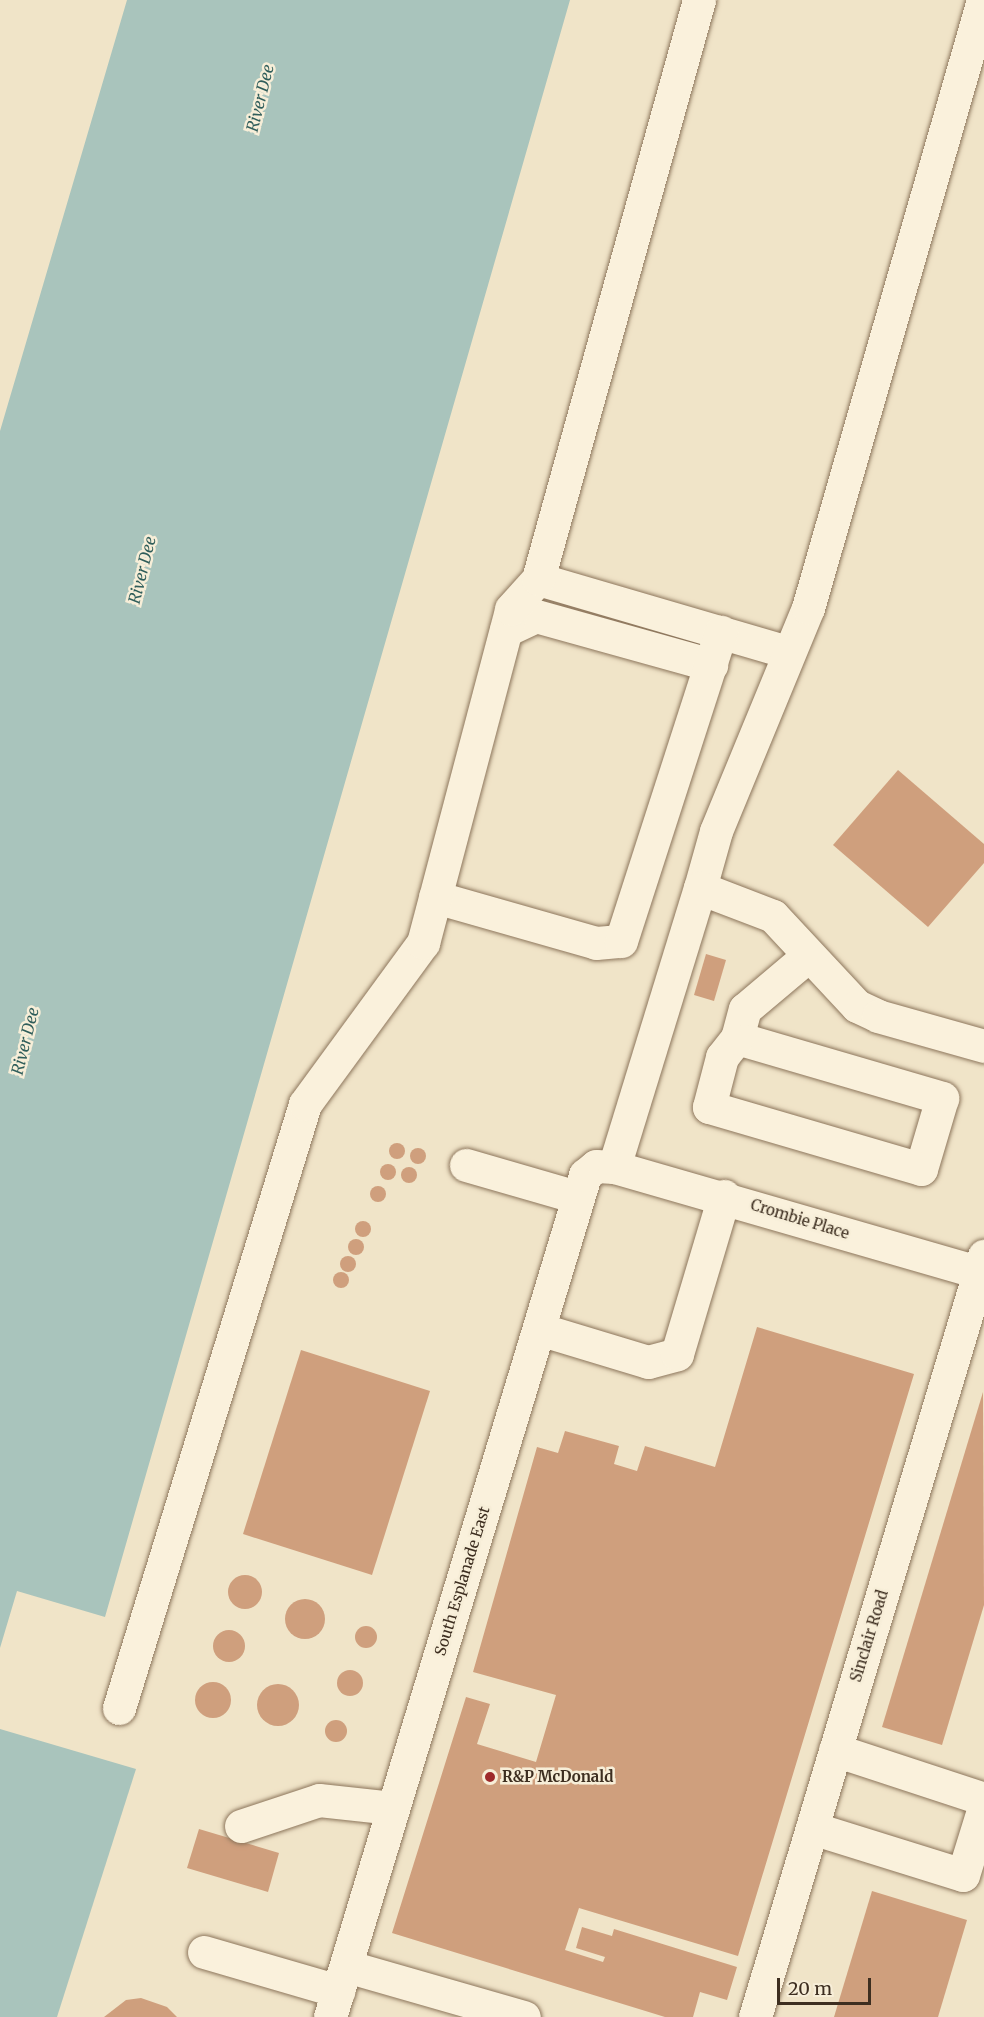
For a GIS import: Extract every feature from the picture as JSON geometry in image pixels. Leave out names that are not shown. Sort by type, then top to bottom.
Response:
[{"type":"street","points":[[119,1708],[305,1104],[423,943],[511,609],[538,579],[699,0]]},
{"type":"street","points":[[614,1167],[716,831],[779,685],[788,652],[808,608],[837,519],[983,0]]},
{"type":"street","points":[[538,579],[788,652]]},
{"type":"street","points":[[506,630],[537,616],[711,665]]},
{"type":"street","points":[[435,897],[596,944],[621,941],[721,632]]},
{"type":"street","points":[[700,888],[773,916],[857,1006],[878,1016],[984,1046]]},
{"type":"street","points":[[737,1038],[942,1098],[921,1169],[709,1107],[722,1057],[737,1038],[746,1009],[808,956]]},
{"type":"street","points":[[466,1165],[577,1197]]},
{"type":"street","name":"South Esplanade East","points":[[338,1992],[577,1197],[585,1175],[596,1166],[614,1167]]},
{"type":"street","name":"Crombie Place","points":[[614,1167],[982,1268]]},
{"type":"street","points":[[538,1329],[648,1362],[677,1354],[724,1196]]},
{"type":"street","name":"Sinclair Road","points":[[755,2017],[982,1268]]},
{"type":"street","points":[[835,1750],[984,1798]]},
{"type":"street","points":[[241,1826],[319,1800],[393,1808]]},
{"type":"street","points":[[812,1828],[963,1875],[984,1807]]},
{"type":"street","points":[[204,1952],[338,1992],[524,2017]]},
{"type":"water","name":"River Dee","points":[[127,0],[570,0],[105,1617],[17,1591],[0,1648],[0,431]]},
{"type":"water","points":[[0,1729],[136,1769],[57,2017],[0,2017]]},
{"type":"building","points":[[898,770],[984,844],[984,863],[928,927],[833,845]]},
{"type":"building","points":[[706,954],[726,960],[714,1001],[694,995]]},
{"type":"building","points":[[394,1143],[400,1143],[405,1151],[403,1157],[394,1159],[389,1154],[389,1148]]},
{"type":"building","points":[[415,1148],[421,1148],[426,1156],[424,1162],[415,1164],[410,1159],[410,1153]]},
{"type":"building","points":[[385,1164],[391,1164],[396,1172],[394,1178],[385,1180],[380,1175],[380,1169]]},
{"type":"building","points":[[406,1167],[412,1167],[417,1175],[415,1181],[406,1183],[401,1178],[401,1172]]},
{"type":"building","points":[[375,1186],[381,1186],[386,1194],[384,1200],[375,1202],[370,1197],[370,1191]]},
{"type":"building","points":[[360,1221],[366,1221],[371,1229],[369,1235],[360,1237],[355,1232],[355,1226]]},
{"type":"building","points":[[353,1239],[359,1239],[364,1247],[362,1253],[353,1255],[348,1250],[348,1244]]},
{"type":"building","points":[[345,1256],[351,1256],[356,1264],[354,1270],[345,1272],[340,1267],[340,1261]]},
{"type":"building","points":[[338,1272],[344,1272],[349,1280],[347,1286],[338,1288],[333,1283],[333,1277]]},
{"type":"building","points":[[757,1327],[914,1374],[738,1956],[579,1908],[565,1950],[603,1962],[605,1957],[576,1948],[582,1927],[612,1936],[614,1929],[737,1967],[727,2000],[700,1992],[693,2017],[665,2017],[392,1933],[466,1697],[490,1704],[477,1744],[536,1762],[556,1695],[473,1672],[537,1447],[558,1453],[565,1431],[619,1446],[614,1464],[637,1471],[645,1446],[715,1467]]},
{"type":"building","points":[[301,1350],[430,1391],[372,1575],[243,1534]]},
{"type":"building","points":[[983,1392],[984,1605],[942,1745],[882,1727]]},
{"type":"building","points":[[245,1575],[257,1580],[262,1592],[257,1604],[245,1609],[233,1604],[228,1592],[233,1580]]},
{"type":"building","points":[[305,1599],[313,1600],[319,1605],[324,1611],[324,1627],[319,1633],[313,1638],[305,1639],[297,1638],[291,1633],[286,1627],[285,1619],[286,1611],[291,1605],[297,1600]]},
{"type":"building","points":[[366,1626],[374,1629],[377,1637],[374,1645],[366,1648],[358,1645],[355,1637],[358,1629]]},
{"type":"building","points":[[229,1630],[241,1634],[245,1646],[241,1658],[229,1662],[217,1658],[213,1646],[217,1634]]},
{"type":"building","points":[[350,1670],[359,1674],[363,1683],[359,1692],[350,1696],[341,1692],[337,1683],[341,1674]]},
{"type":"building","points":[[213,1682],[226,1687],[231,1700],[226,1713],[213,1718],[200,1713],[195,1700],[200,1687]]},
{"type":"building","points":[[278,1684],[293,1690],[299,1705],[293,1720],[278,1726],[263,1720],[257,1705],[263,1690]]},
{"type":"building","points":[[336,1720],[344,1723],[347,1731],[344,1739],[336,1742],[328,1739],[325,1731],[328,1723]]},
{"type":"building","points":[[199,1829],[279,1853],[268,1892],[187,1868]]},
{"type":"building","points":[[872,1891],[967,1920],[938,2017],[834,2017]]},
{"type":"building","points":[[141,1998],[167,2007],[177,2017],[104,2017],[126,2000]]},
{"type":"place","name":"R&P McDonald","points":[[490,1777]]}]
